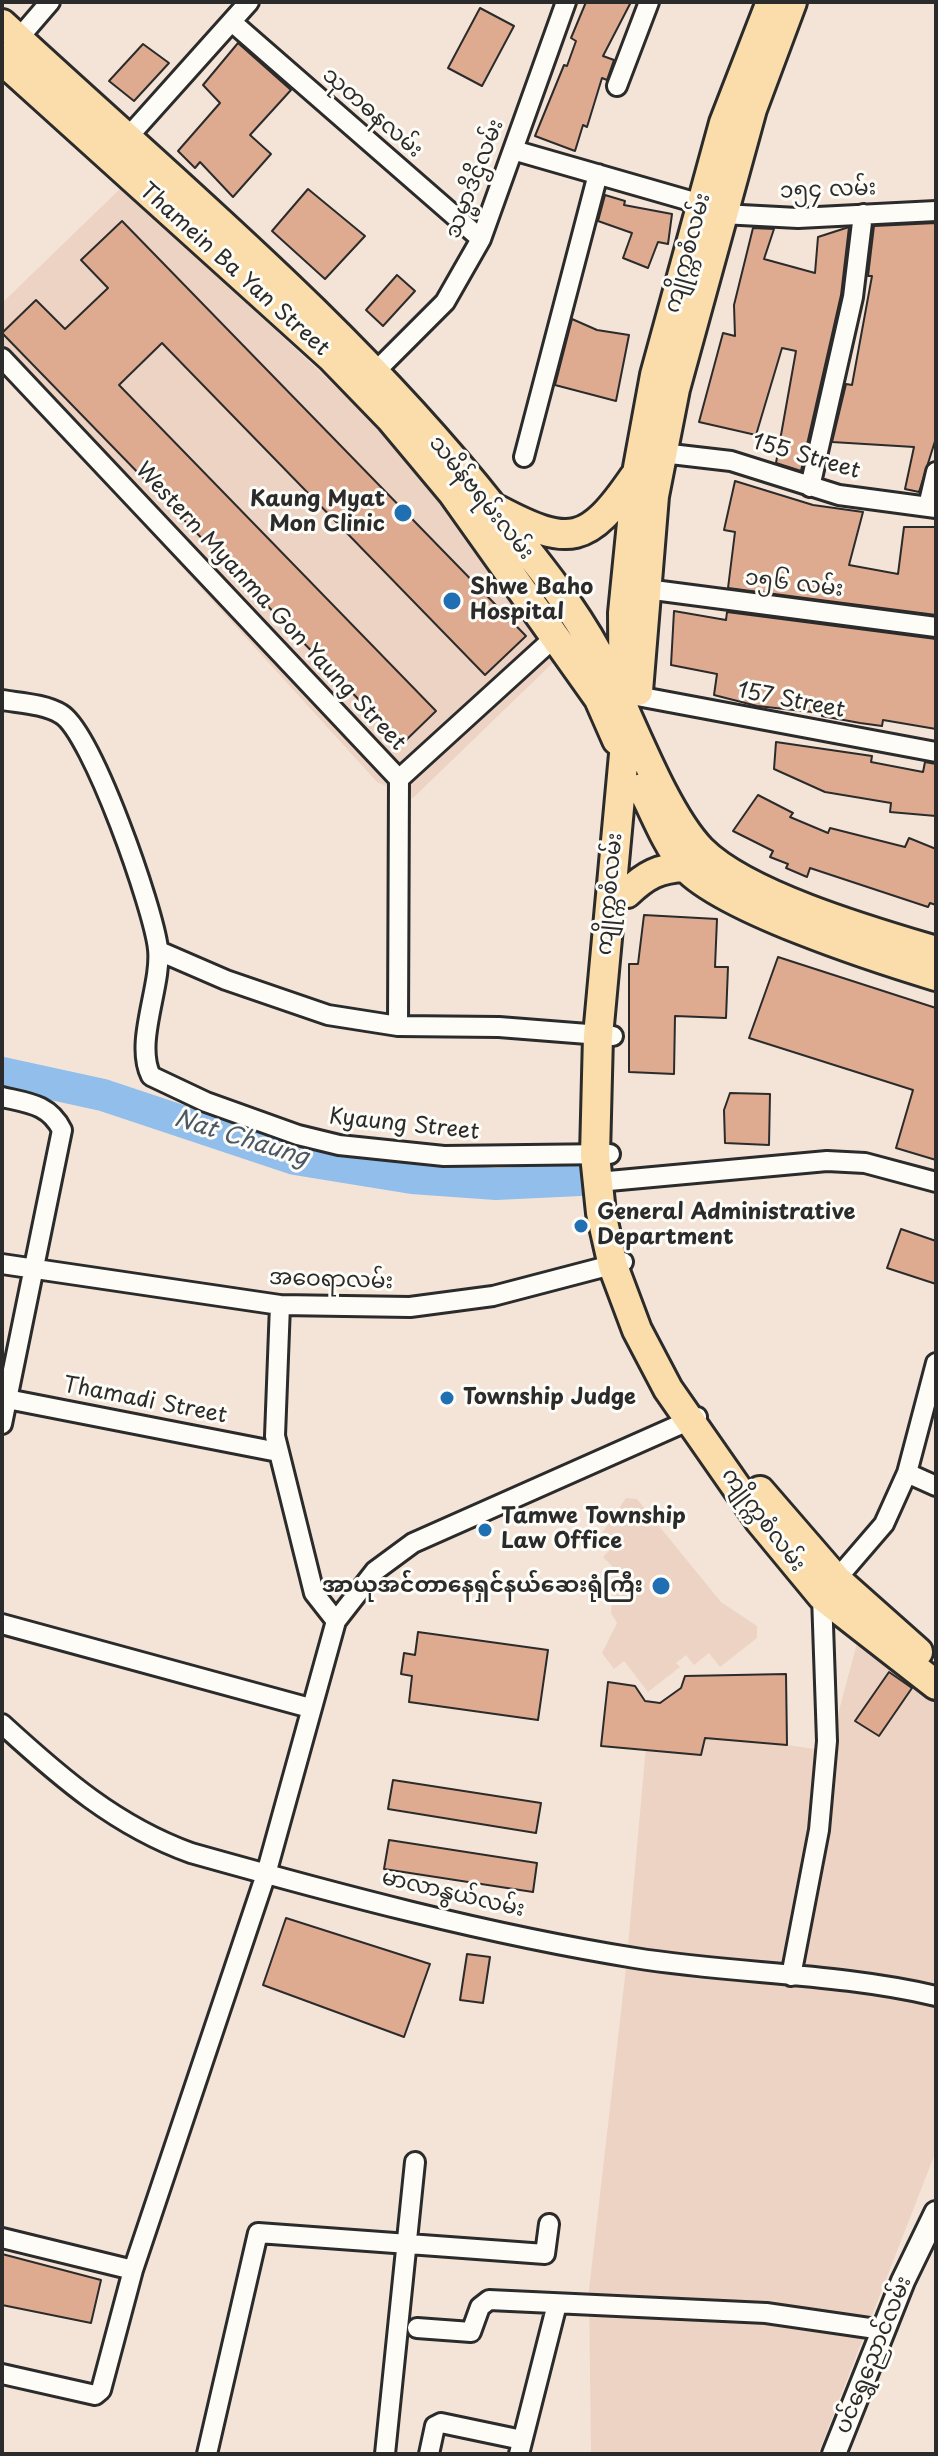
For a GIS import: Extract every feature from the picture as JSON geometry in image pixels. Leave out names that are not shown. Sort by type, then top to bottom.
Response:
[{"type":"main road","name":"ကျိုက္ကစံလမ်း","points":[[629,697],[646,589],[653,507],[712,209],[724,123],[771,2]]},
{"type":"main road","name":"ကျိုက္ကစံလမ်း","points":[[792,2],[712,209],[655,375],[637,473],[623,613],[632,747],[606,1036],[604,1168],[619,1264],[637,1330],[760,1521],[936,1685]]},
{"type":"main road","name":"သမိန်ဗရမ်းလမ်း","points":[[6,45],[128,136],[493,507],[629,697]]},
{"type":"main road","name":"Thamein Ba Yan Street","points":[[6,45],[109,158],[367,380],[452,492]]},
{"type":"main road","points":[[493,507],[532,528],[559,535],[582,532],[601,521],[637,473]]},
{"type":"main road","name":"သမိန်ဗရမ်းလမ်း","points":[[452,492],[599,699],[701,850],[726,869],[829,917],[936,951]]},
{"type":"main road","name":"သမိန်ဗရမ်းလမ်း","points":[[632,747],[639,782],[685,867],[721,891],[779,919],[853,949],[936,976]]},
{"type":"main road","name":"ကျိုက္ကစံလမ်း","points":[[606,1036],[627,893],[639,782]]},
{"type":"main road","points":[[627,893],[646,876],[664,868],[685,867]]},
{"type":"main road","name":"ကျိုက္ကစံလမ်း","points":[[829,1588],[936,1663]]},
{"type":"street","points":[[6,45],[50,2]]},
{"type":"street","points":[[109,158],[249,2]]},
{"type":"street","name":"သမ္မာဒိဌိလမ်း","points":[[367,380],[445,302],[481,239],[566,2]]},
{"type":"street","points":[[617,86],[649,2]]},
{"type":"street","name":"သုတဓနလမ်း","points":[[232,22],[481,239]]},
{"type":"street","name":"၁၅၄ လမ်း","points":[[513,150],[712,209],[798,218],[936,211]]},
{"type":"street","points":[[524,457],[598,174]]},
{"type":"street","points":[[810,487],[853,297],[863,214]]},
{"type":"street","name":"Western Myanma Gon Yaung Street","points":[[2,358],[399,779],[398,1026]]},
{"type":"street","name":"155 Street","points":[[662,453],[731,461],[839,495],[932,507]]},
{"type":"street","points":[[932,507],[936,472]]},
{"type":"street","name":"၁၅၆ လမ်း","points":[[646,589],[936,627]]},
{"type":"street","points":[[399,779],[555,637]]},
{"type":"street","name":"157 Street","points":[[629,697],[936,752]]},
{"type":"street","points":[[2,700],[60,713],[81,732],[116,818],[159,951],[226,980],[328,1015],[398,1026],[499,1027],[606,1036]]},
{"type":"street","name":"Kyaung Street","points":[[159,951],[146,1053],[147,1068],[157,1080],[298,1135],[339,1145],[604,1168],[836,1161],[865,1163],[936,1182]]},
{"type":"street","points":[[2,1097],[39,1105],[55,1115],[62,1130],[2,1424]]},
{"type":"street","name":"အဝေရာလမ်း","points":[[2,1264],[280,1305],[410,1307],[493,1296],[619,1264]]},
{"type":"street","points":[[280,1305],[275,1436],[314,1593],[336,1621]]},
{"type":"street","points":[[791,1976],[819,1830],[827,1741],[829,1588],[884,1524],[907,1473],[936,1363]]},
{"type":"street","name":"Thamadi Street","points":[[5,1398],[278,1452]]},
{"type":"street","points":[[2,2374],[99,2394],[133,2270],[266,1874],[336,1621],[375,1571],[413,1543],[695,1418]]},
{"type":"street","points":[[907,1473],[936,1486]]},
{"type":"street","points":[[2,1624],[310,1708]]},
{"type":"street","name":"မာလာနွယ်လမ်း","points":[[2,1724],[58,1776],[127,1825],[191,1853],[266,1874],[589,1950],[901,1988],[936,1996]]},
{"type":"street","points":[[385,2454],[415,2162]]},
{"type":"street","name":"ပင်ရွှေညောင်လမ်း","points":[[834,2454],[883,2330],[936,2213]]},
{"type":"street","points":[[207,2454],[258,2233],[545,2254],[549,2224]]},
{"type":"street","points":[[2,2238],[133,2270]]},
{"type":"street","points":[[417,2328],[471,2332],[480,2307],[489,2300],[766,2313],[883,2330]]},
{"type":"street","points":[[429,2454],[435,2426],[441,2423],[520,2447],[557,2304]]},
{"type":"shaded area","points":[[122,187],[406,452],[562,654],[413,798],[377,782],[2,369],[2,303]]},
{"type":"shaded area","name":"အာယုအင်တာနေရှင်နယ်ဆေးရုံကြီး","points":[[626,1498],[637,1499],[721,1602],[757,1626],[757,1638],[720,1667],[709,1653],[694,1665],[686,1655],[676,1663],[680,1667],[648,1692],[624,1661],[614,1669],[602,1653],[617,1623],[611,1613],[615,1569],[603,1557],[614,1546],[602,1533]]},
{"type":"shaded area","points":[[859,1636],[936,1692],[936,2151],[818,2454],[591,2454],[589,2290],[626,1968],[648,1724],[828,1751]]},
{"type":"building","points":[[586,2],[631,2],[603,56],[614,60],[607,80],[602,78],[587,127],[583,125],[575,151],[535,136],[564,65],[567,66],[576,41],[571,38]]},
{"type":"building","points":[[480,8],[514,26],[482,86],[448,68]]},
{"type":"building","points":[[238,43],[291,90],[250,135],[271,154],[233,197],[200,162],[195,168],[178,151],[220,103],[203,85]]},
{"type":"building","points":[[143,44],[169,63],[134,101],[109,81]]},
{"type":"building","points":[[308,189],[365,236],[325,279],[272,231]]},
{"type":"building","points":[[605,195],[625,201],[624,205],[672,214],[668,244],[658,242],[648,268],[623,258],[632,233],[598,221]]},
{"type":"building","points":[[122,221],[526,636],[485,675],[162,343],[119,385],[436,711],[402,744],[2,333],[36,300],[65,329],[108,288],[81,260]]},
{"type":"building","points":[[936,223],[936,438],[919,492],[905,489],[914,447],[832,442],[846,384],[852,385],[872,276],[868,276],[874,226]]},
{"type":"building","points":[[849,227],[841,295],[801,471],[776,463],[796,351],[782,348],[756,435],[699,422],[723,333],[735,336],[734,305],[753,228],[774,229],[764,259],[815,273],[818,237]]},
{"type":"building","points":[[397,275],[415,291],[383,326],[366,310]]},
{"type":"building","points":[[572,319],[597,330],[629,335],[616,401],[555,385]]},
{"type":"building","points":[[735,481],[813,505],[863,512],[849,565],[898,574],[904,527],[936,527],[936,615],[728,588],[735,532],[724,530]]},
{"type":"building","points":[[674,611],[726,620],[727,612],[936,639],[936,729],[883,720],[882,726],[860,723],[822,716],[822,713],[757,706],[714,695],[717,674],[671,665]]},
{"type":"building","points":[[776,742],[872,756],[871,762],[923,772],[925,762],[936,764],[936,816],[890,812],[891,803],[825,792],[774,769]]},
{"type":"building","points":[[758,795],[793,813],[790,817],[828,833],[830,828],[905,847],[909,838],[936,849],[936,905],[930,903],[928,907],[810,868],[807,877],[786,868],[788,864],[770,857],[773,851],[733,831]]},
{"type":"building","points":[[644,915],[717,919],[715,967],[728,967],[726,1018],[675,1016],[674,1074],[629,1072],[629,964],[638,964]]},
{"type":"building","points":[[778,957],[936,1008],[936,1160],[896,1148],[913,1090],[749,1038]]},
{"type":"building","points":[[730,1093],[770,1094],[769,1145],[725,1143],[724,1110]]},
{"type":"building","points":[[901,1229],[936,1241],[936,1284],[887,1268]]},
{"type":"building","points":[[418,1632],[548,1650],[538,1720],[409,1702],[412,1676],[401,1674],[404,1653],[415,1655]]},
{"type":"building","points":[[889,1672],[912,1688],[879,1736],[855,1721]]},
{"type":"building","points":[[786,1674],[787,1745],[705,1738],[701,1755],[601,1746],[608,1682],[635,1686],[645,1701],[660,1703],[681,1688],[685,1676]]},
{"type":"building","points":[[393,1780],[541,1803],[536,1833],[388,1809]]},
{"type":"building","points":[[389,1840],[537,1863],[533,1892],[384,1869]]},
{"type":"building","points":[[286,1918],[430,1964],[404,2037],[263,1985]]},
{"type":"building","points":[[467,1954],[490,1957],[483,2003],[460,2000]]},
{"type":"building","points":[[2,2254],[101,2280],[91,2323],[2,2305]]},
{"type":"waterway","name":"Nat Chaung","points":[[2,1073],[103,1095],[295,1159],[412,1178],[496,1184],[580,1180]]},
{"type":"place","name":"Kaung Myat Mon Clinic","points":[[403,513]]},
{"type":"place","name":"Shwe Baho Hospital","points":[[452,601]]},
{"type":"place","name":"General Administrative Department","points":[[581,1226]]},
{"type":"place","name":"Township Judge","points":[[447,1398]]},
{"type":"place","name":"Tamwe Township Law Office","points":[[485,1530]]},
{"type":"place","name":"အာယုအင်တာနေရှင်နယ်ဆေးရုံကြီး","points":[[661,1586]]}]
